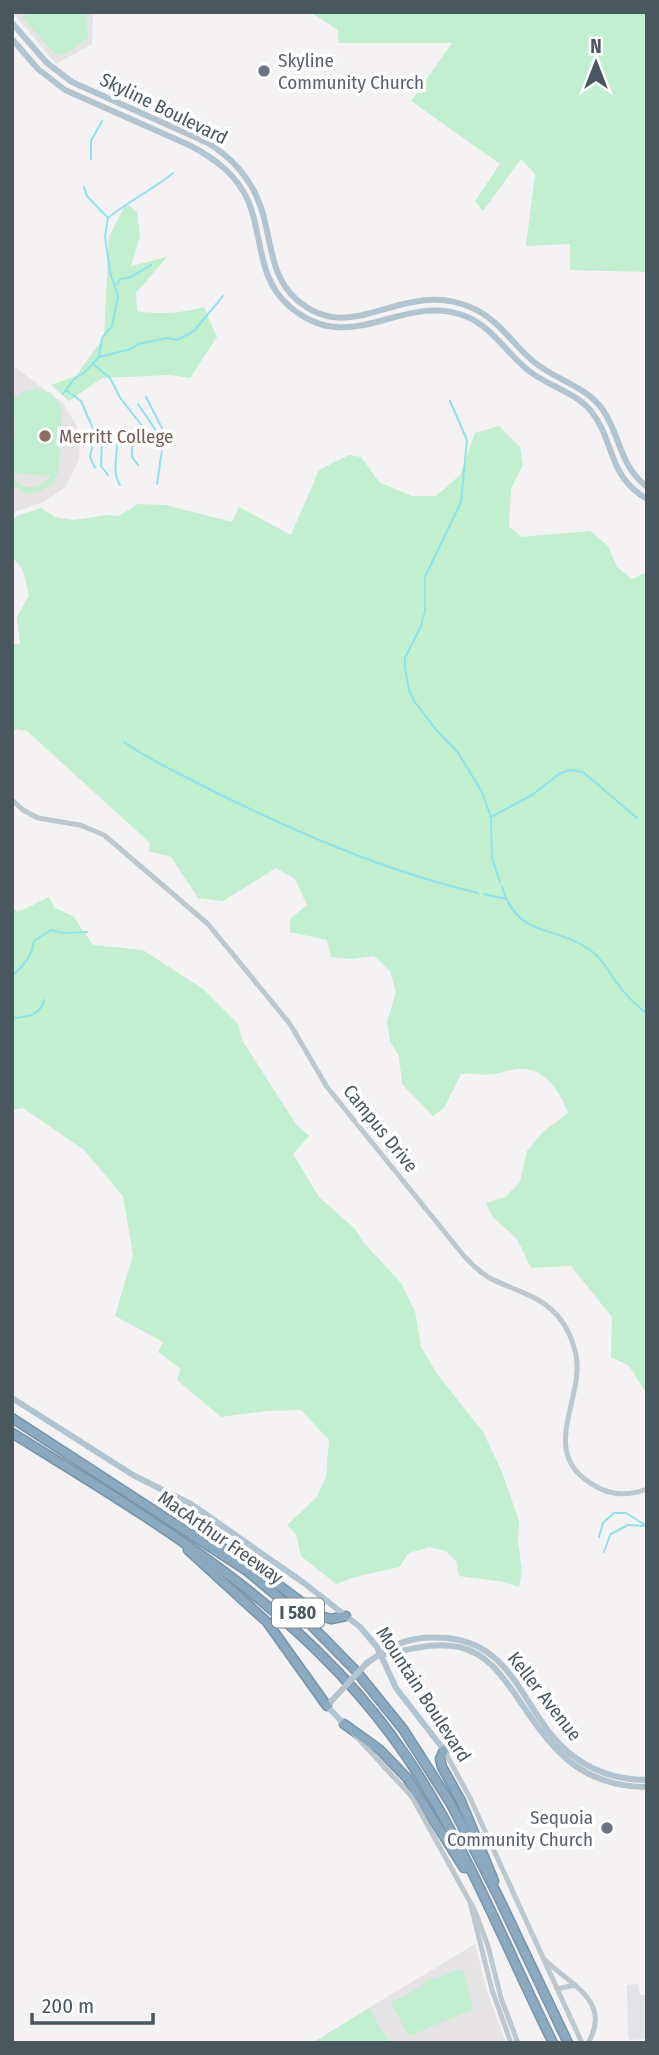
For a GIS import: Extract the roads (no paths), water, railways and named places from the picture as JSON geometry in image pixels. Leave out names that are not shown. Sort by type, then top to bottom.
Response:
[{"type":"highway","name":"MacArthur Freeway","points":[[12,1418],[237,1564],[324,1637],[364,1681],[403,1729],[440,1786],[497,1894],[568,2043]]},
{"type":"highway","name":"MacArthur Freeway","points":[[12,1433],[220,1568],[277,1612],[346,1680],[392,1737],[444,1820],[553,2043]]},
{"type":"highway","points":[[189,1531],[228,1549],[320,1616],[331,1619],[346,1616]]},
{"type":"highway","points":[[182,1542],[193,1556],[267,1622],[327,1706]]},
{"type":"highway","points":[[344,1724],[380,1750],[407,1778],[477,1886]]},
{"type":"highway","points":[[444,1750],[440,1763],[470,1821],[497,1894]]},
{"type":"main road","name":"Skyline Boulevard","points":[[12,23],[47,63],[72,82],[208,143],[225,154],[252,186],[264,216],[276,271],[287,290],[302,304],[323,314],[348,318],[428,300],[454,302],[479,311],[500,327],[534,363],[593,398],[610,422],[625,463],[636,479],[647,487]]},
{"type":"main road","name":"Skyline Boulevard","points":[[12,38],[38,69],[65,90],[197,149],[225,169],[242,188],[249,202],[263,264],[276,292],[288,306],[309,319],[339,328],[369,326],[428,310],[453,312],[472,319],[491,331],[527,370],[586,406],[598,422],[621,475],[629,486],[647,499]]},
{"type":"main road","name":"Mountain Boulevard","points":[[12,1398],[132,1475],[191,1504],[304,1583],[346,1616],[366,1633],[380,1654],[396,1688],[444,1750]]},
{"type":"main road","name":"Keller Avenue","points":[[327,1706],[367,1663],[388,1647],[432,1637],[462,1640],[481,1647],[503,1665],[551,1734],[568,1752],[602,1772],[621,1778],[647,1780]]},
{"type":"main road","name":"Keller Avenue","points":[[380,1654],[413,1647],[441,1645],[460,1647],[478,1654],[498,1670],[545,1738],[571,1764],[610,1783],[647,1787]]},
{"type":"main road","points":[[327,1706],[344,1724]]},
{"type":"street","name":"Campus Drive","points":[[12,800],[38,818],[80,825],[104,835],[208,924],[290,1024],[327,1087],[464,1256],[491,1278],[543,1302],[561,1320],[573,1343],[577,1362],[576,1381],[564,1432],[566,1450],[576,1471],[607,1492],[627,1494],[647,1489]]},
{"type":"street","points":[[344,1724],[412,1797],[422,1812],[475,1911],[485,1936],[501,1998],[518,2043]]},
{"type":"street","name":"Mountain Boulevard","points":[[444,1750],[470,1798],[582,2043]]},
{"type":"street","points":[[471,1906],[492,1990],[511,2043]]},
{"type":"street","points":[[543,1958],[588,1998],[595,2019],[589,2040]]},
{"type":"street","points":[[557,1989],[575,1984]]},
{"type":"waterway","points":[[91,159],[91,141],[102,121]]},
{"type":"waterway","points":[[108,218],[173,173]]},
{"type":"waterway","points":[[84,187],[87,196],[108,218],[105,236],[110,272],[118,297],[112,326],[102,338],[99,356]]},
{"type":"waterway","points":[[114,285],[118,284],[120,279],[131,277],[151,265]]},
{"type":"waterway","points":[[63,394],[74,379],[99,357],[131,349],[138,344],[167,338],[177,340],[194,331],[223,296]]},
{"type":"waterway","points":[[92,363],[110,378],[121,399],[143,427],[142,435]]},
{"type":"waterway","points":[[67,391],[81,401],[95,433],[141,435],[162,450],[157,484]]},
{"type":"waterway","points":[[146,397],[168,440],[154,446]]},
{"type":"waterway","points":[[450,401],[467,440],[461,502],[425,577],[425,612],[405,658],[405,668],[414,701],[457,751],[482,792],[491,817],[492,858],[500,882]]},
{"type":"waterway","points":[[138,404],[163,441]]},
{"type":"waterway","points":[[95,433],[90,457],[95,468]]},
{"type":"waterway","points":[[102,434],[101,466],[108,475]]},
{"type":"waterway","points":[[116,436],[115,467],[120,485]]},
{"type":"waterway","points":[[132,436],[132,457],[138,465]]},
{"type":"waterway","points":[[124,742],[157,762],[277,822],[409,874],[478,893]]},
{"type":"waterway","points":[[491,817],[532,795],[559,774],[570,770],[583,772],[637,818]]},
{"type":"waterway","points":[[502,887],[518,916],[539,929],[577,942],[594,953],[624,992],[647,1014]]},
{"type":"waterway","points":[[484,894],[506,899]]},
{"type":"waterway","points":[[12,976],[32,951],[34,941],[51,930],[63,933],[87,932]]},
{"type":"waterway","points":[[12,1018],[36,1012],[44,1000]]},
{"type":"waterway","points":[[599,1537],[603,1523],[614,1513],[626,1513],[645,1525]]},
{"type":"waterway","points":[[611,1534],[628,1525],[647,1526]]},
{"type":"waterway","points":[[604,1552],[610,1535]]},
{"type":"place","name":"Skyline Community Church","points":[[264,71]]},
{"type":"place","name":"Merritt College","points":[[45,436]]},
{"type":"place","name":"Sequoia Community Church","points":[[607,1828]]}]
